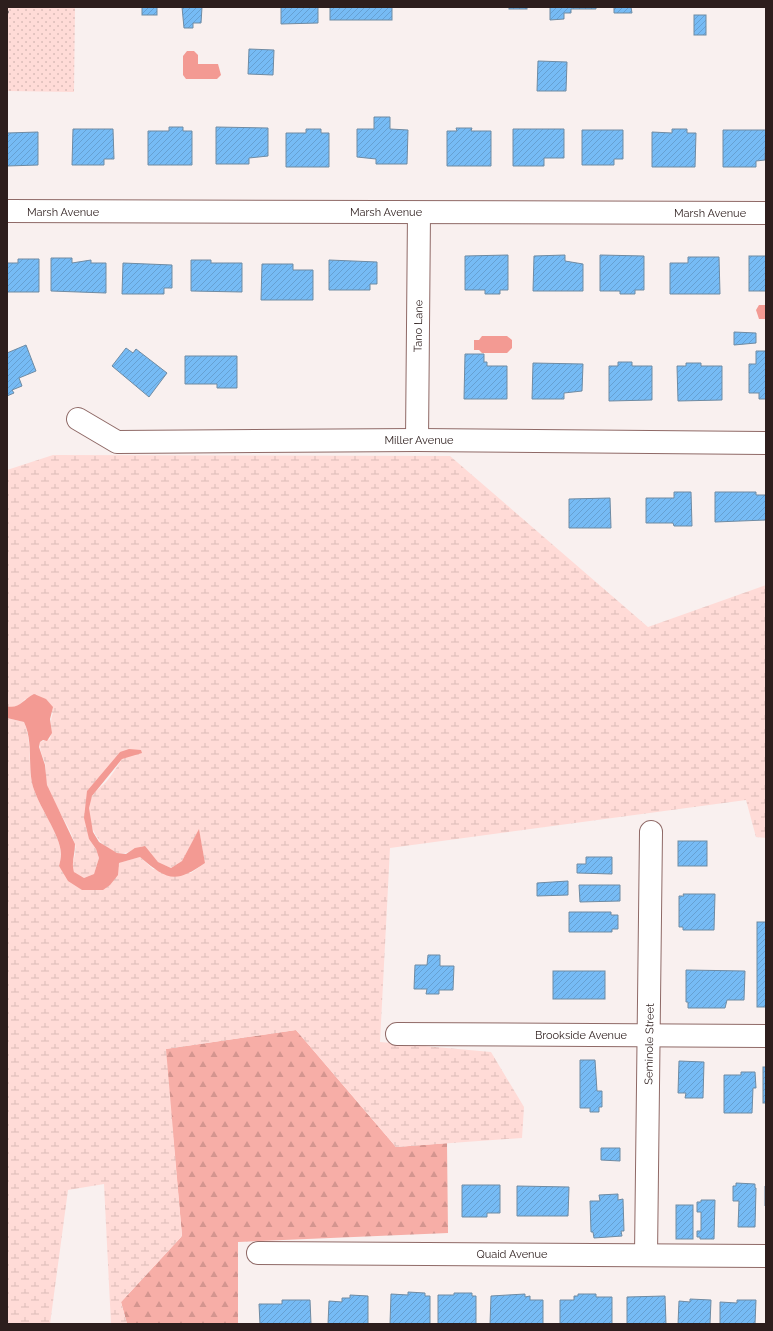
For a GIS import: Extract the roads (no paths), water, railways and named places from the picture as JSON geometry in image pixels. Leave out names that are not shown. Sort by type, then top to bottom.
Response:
[{"type":"street","name":"Marsh Avenue","points":[[7,211],[766,213]]},
{"type":"street","name":"Tano Lane","points":[[417,440],[419,213]]},
{"type":"street","name":"Miller Avenue","points":[[78,419],[117,442],[417,440],[766,443]]},
{"type":"street","name":"Seminole Street","points":[[646,1255],[651,832]]},
{"type":"street","name":"Brookside Avenue","points":[[397,1034],[766,1036]]},
{"type":"street","name":"Quaid Avenue","points":[[258,1254],[766,1256]]}]
